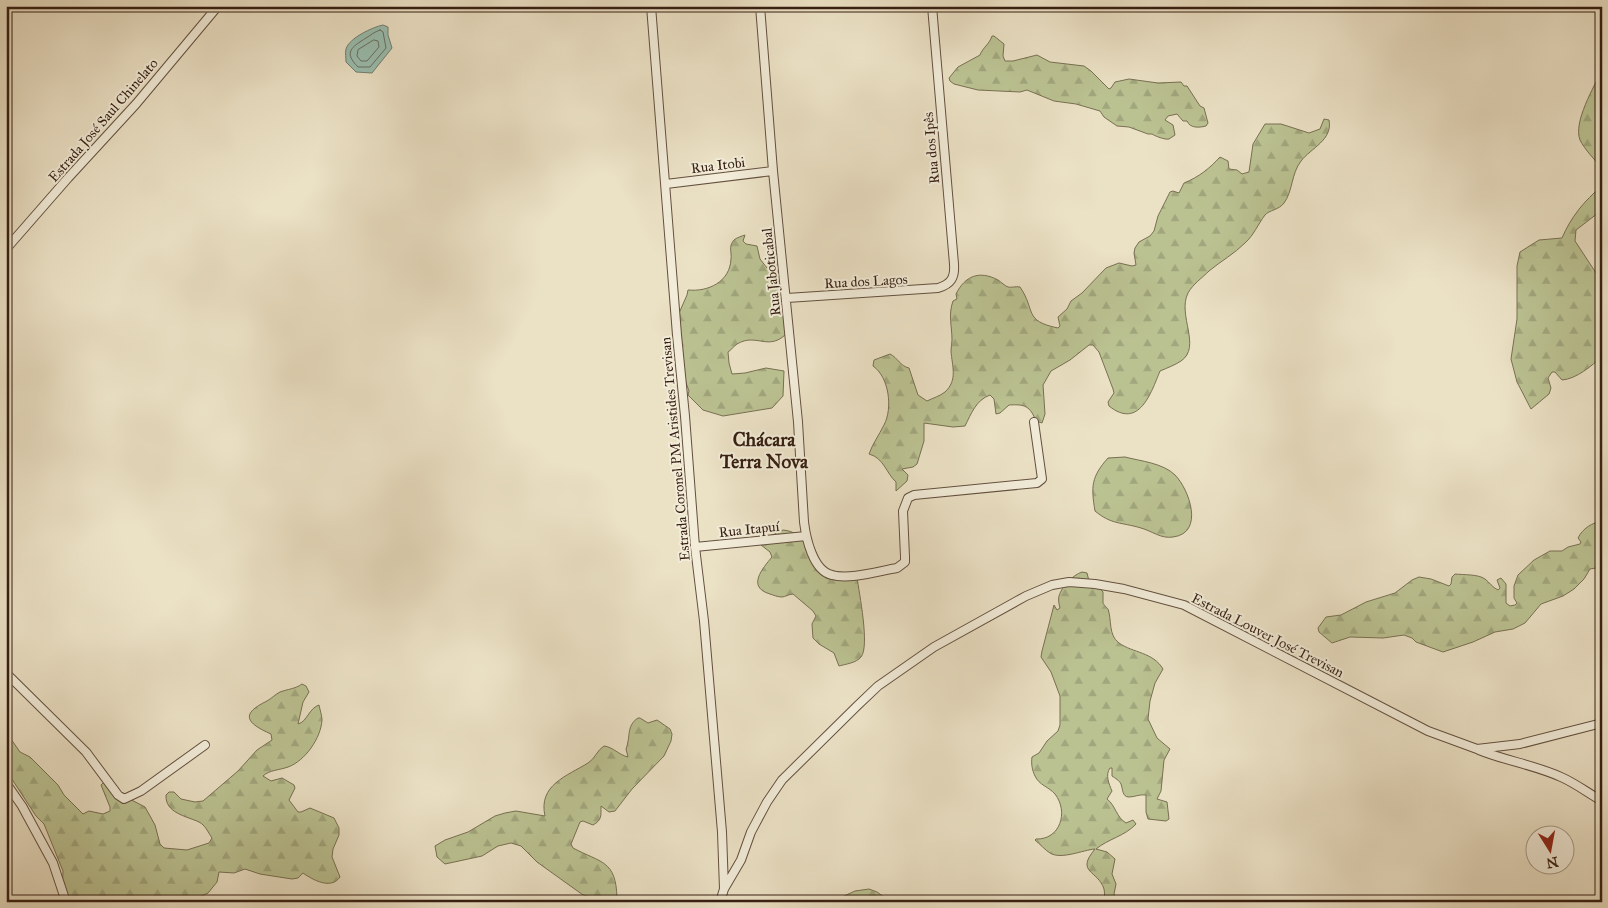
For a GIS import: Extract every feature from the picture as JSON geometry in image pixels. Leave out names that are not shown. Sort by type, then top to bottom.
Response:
[{"type":"street","name":"Estrada José Saul Chinelato","points":[[6,250],[68,178],[136,104],[218,6]]},
{"type":"street","name":"Estrada Coronel PM Aristides Trevisan","points":[[651,6],[695,547],[704,621],[722,832],[724,889]]},
{"type":"street","name":"Rua Jaboticabal","points":[[760,6],[773,171],[787,298],[806,536],[810,550],[817,562],[829,575],[840,577],[898,568],[902,565],[905,558],[902,511],[908,498],[914,495],[1037,483],[1042,479],[1034,422]]},
{"type":"street","name":"Rua dos Ipês","points":[[932,6],[954,271],[951,281],[946,286]]},
{"type":"street","name":"Rua Itobi","points":[[666,184],[773,171]]},
{"type":"street","name":"Rua dos Lagos","points":[[787,298],[916,291],[946,286]]},
{"type":"street","name":"Rua Itapuí","points":[[695,547],[806,536]]},
{"type":"street","name":"Estrada Louver José Trevisan","points":[[720,902],[724,889],[741,860],[751,832],[767,802],[782,780],[878,686],[934,646],[1026,596],[1052,585],[1069,582],[1095,584],[1184,606],[1428,731],[1477,749],[1520,744],[1602,723]]},
{"type":"street","points":[[6,673],[86,752],[118,795],[124,799],[142,791],[205,745]]},
{"type":"street","points":[[1477,749],[1498,758],[1562,777],[1602,801]]},
{"type":"street","points":[[6,783],[22,806],[53,864],[66,902]]},
{"type":"green space","points":[[992,36],[1004,44],[1003,56],[1005,61],[1037,55],[1050,62],[1084,66],[1109,89],[1115,82],[1129,79],[1158,83],[1181,82],[1184,86],[1187,86],[1200,106],[1204,108],[1208,123],[1206,126],[1195,127],[1187,121],[1183,121],[1177,114],[1168,116],[1165,120],[1173,125],[1175,135],[1165,139],[1129,127],[1117,126],[1104,117],[1100,111],[1076,104],[1054,101],[1027,90],[1020,92],[978,90],[954,84],[950,81],[949,78],[958,67],[980,55]]},
{"type":"green space","points":[[1602,70],[1602,168],[1582,144],[1579,124],[1585,105]]},
{"type":"green space","points":[[1324,119],[1329,120],[1328,133],[1301,161],[1284,203],[1267,213],[1248,240],[1209,271],[1188,293],[1185,302],[1190,339],[1187,355],[1181,361],[1160,371],[1148,398],[1142,406],[1128,414],[1119,412],[1109,406],[1108,402],[1114,393],[1113,389],[1099,352],[1093,345],[1089,345],[1070,360],[1051,371],[1043,385],[1045,414],[1042,423],[1036,421],[1029,409],[1019,405],[1009,405],[996,414],[994,399],[990,395],[981,400],[965,426],[953,427],[924,423],[924,441],[917,464],[913,467],[902,469],[908,475],[907,481],[896,491],[896,482],[881,462],[869,454],[887,418],[889,402],[883,377],[873,366],[874,360],[890,354],[903,366],[909,368],[918,395],[927,401],[941,395],[952,383],[953,378],[950,316],[953,301],[957,299],[956,294],[968,279],[973,276],[985,275],[998,280],[1008,287],[1020,287],[1035,318],[1040,322],[1058,328],[1060,326],[1058,317],[1067,309],[1071,301],[1082,293],[1106,268],[1119,263],[1136,265],[1135,248],[1139,242],[1150,236],[1154,231],[1158,216],[1170,192],[1179,193],[1184,183],[1204,172],[1220,157],[1228,161],[1229,169],[1237,170],[1242,174],[1249,172],[1253,144],[1265,124],[1281,124],[1309,133],[1320,129]]},
{"type":"green space","points":[[1602,186],[1602,210],[1576,230],[1575,241],[1602,282],[1602,356],[1584,371],[1567,379],[1562,380],[1555,372],[1552,372],[1548,378],[1551,388],[1549,394],[1531,409],[1517,382],[1511,359],[1517,319],[1517,266],[1520,252],[1539,240],[1562,238],[1579,210]]},
{"type":"green space","points":[[745,235],[743,241],[746,244],[757,246],[760,259],[767,268],[773,260],[778,235],[788,332],[775,341],[751,340],[737,344],[728,352],[729,363],[732,374],[766,368],[784,371],[783,396],[772,408],[723,416],[703,410],[688,395],[689,391],[679,364],[676,320],[688,290],[710,287],[717,284],[727,274],[730,267],[732,243],[734,240]]},
{"type":"green space","points":[[1125,457],[1151,463],[1175,475],[1185,490],[1191,510],[1189,528],[1183,534],[1164,537],[1141,528],[1112,521],[1095,511],[1093,489],[1098,471],[1108,458]]},
{"type":"green space","points":[[1602,521],[1602,567],[1590,569],[1584,579],[1574,589],[1563,596],[1541,604],[1525,623],[1513,629],[1495,632],[1443,652],[1416,642],[1404,635],[1383,638],[1350,637],[1332,643],[1319,632],[1318,628],[1326,617],[1341,615],[1366,602],[1395,593],[1419,577],[1431,579],[1449,586],[1455,574],[1475,575],[1482,577],[1498,590],[1500,588],[1497,580],[1501,578],[1506,584],[1506,603],[1510,606],[1515,605],[1517,603],[1514,598],[1514,586],[1518,575],[1534,560],[1550,551],[1562,551],[1568,547],[1580,544],[1581,542],[1578,538],[1582,531]]},
{"type":"green space","points":[[783,530],[791,532],[802,539],[822,567],[830,571],[849,573],[857,577],[864,642],[861,657],[856,661],[839,666],[834,653],[813,638],[812,624],[816,616],[813,611],[793,594],[779,597],[763,591],[759,587],[758,582],[761,572],[772,557],[770,552],[761,545],[763,539]]},
{"type":"green space","points":[[1082,572],[1087,573],[1089,581],[1103,592],[1103,603],[1108,609],[1113,636],[1116,640],[1154,659],[1163,669],[1155,683],[1148,719],[1157,738],[1170,749],[1164,760],[1161,791],[1157,799],[1167,802],[1169,819],[1166,821],[1148,819],[1146,795],[1125,796],[1120,783],[1112,776],[1112,768],[1110,768],[1108,777],[1112,791],[1107,799],[1123,821],[1126,823],[1133,820],[1136,824],[1127,832],[1096,849],[1107,852],[1115,859],[1112,874],[1116,884],[1114,894],[1116,902],[1105,902],[1104,889],[1101,883],[1087,867],[1089,857],[1095,849],[1066,855],[1055,855],[1048,852],[1035,840],[1051,835],[1060,824],[1061,816],[1059,801],[1055,794],[1037,779],[1032,766],[1032,757],[1039,753],[1047,741],[1058,731],[1060,725],[1060,696],[1051,672],[1041,657],[1042,651],[1054,605],[1057,610],[1060,608],[1060,592],[1072,578]]},
{"type":"green space","points":[[302,684],[306,686],[309,692],[303,702],[298,724],[304,721],[313,709],[319,705],[322,720],[319,734],[311,748],[300,760],[288,767],[271,771],[263,776],[271,781],[282,778],[294,785],[295,788],[289,800],[298,812],[310,808],[334,818],[339,828],[339,835],[332,857],[340,877],[336,881],[332,883],[322,882],[303,873],[298,878],[292,879],[260,874],[245,869],[234,873],[219,872],[217,882],[208,893],[188,902],[66,902],[62,895],[63,871],[44,824],[36,816],[6,770],[6,732],[20,752],[30,757],[83,814],[89,811],[103,814],[110,811],[101,785],[104,782],[120,794],[145,807],[155,825],[160,844],[164,848],[187,850],[209,843],[212,838],[201,823],[173,810],[169,806],[166,795],[169,792],[174,792],[181,799],[195,802],[203,801],[238,771],[257,750],[272,740],[271,734],[252,722],[250,714],[253,710],[280,692]]},
{"type":"green space","points":[[638,718],[648,723],[657,720],[670,729],[672,734],[671,741],[664,756],[632,789],[615,811],[609,812],[601,806],[600,817],[596,823],[593,825],[583,821],[580,822],[571,844],[573,848],[599,860],[610,869],[614,876],[617,898],[605,900],[583,895],[537,862],[521,846],[511,843],[498,846],[482,856],[445,864],[437,857],[435,846],[445,840],[468,832],[495,816],[516,811],[545,816],[544,805],[550,789],[563,777],[590,761],[604,746],[628,757],[626,749],[630,728]]},
{"type":"green space","points":[[869,889],[891,902],[831,902],[855,891]]},
{"type":"water","points":[[383,25],[388,27],[392,48],[372,73],[356,72],[346,62],[348,45],[362,34]]},
{"type":"district","name":"Chácara Terra Nova","points":[[764,450]]}]
